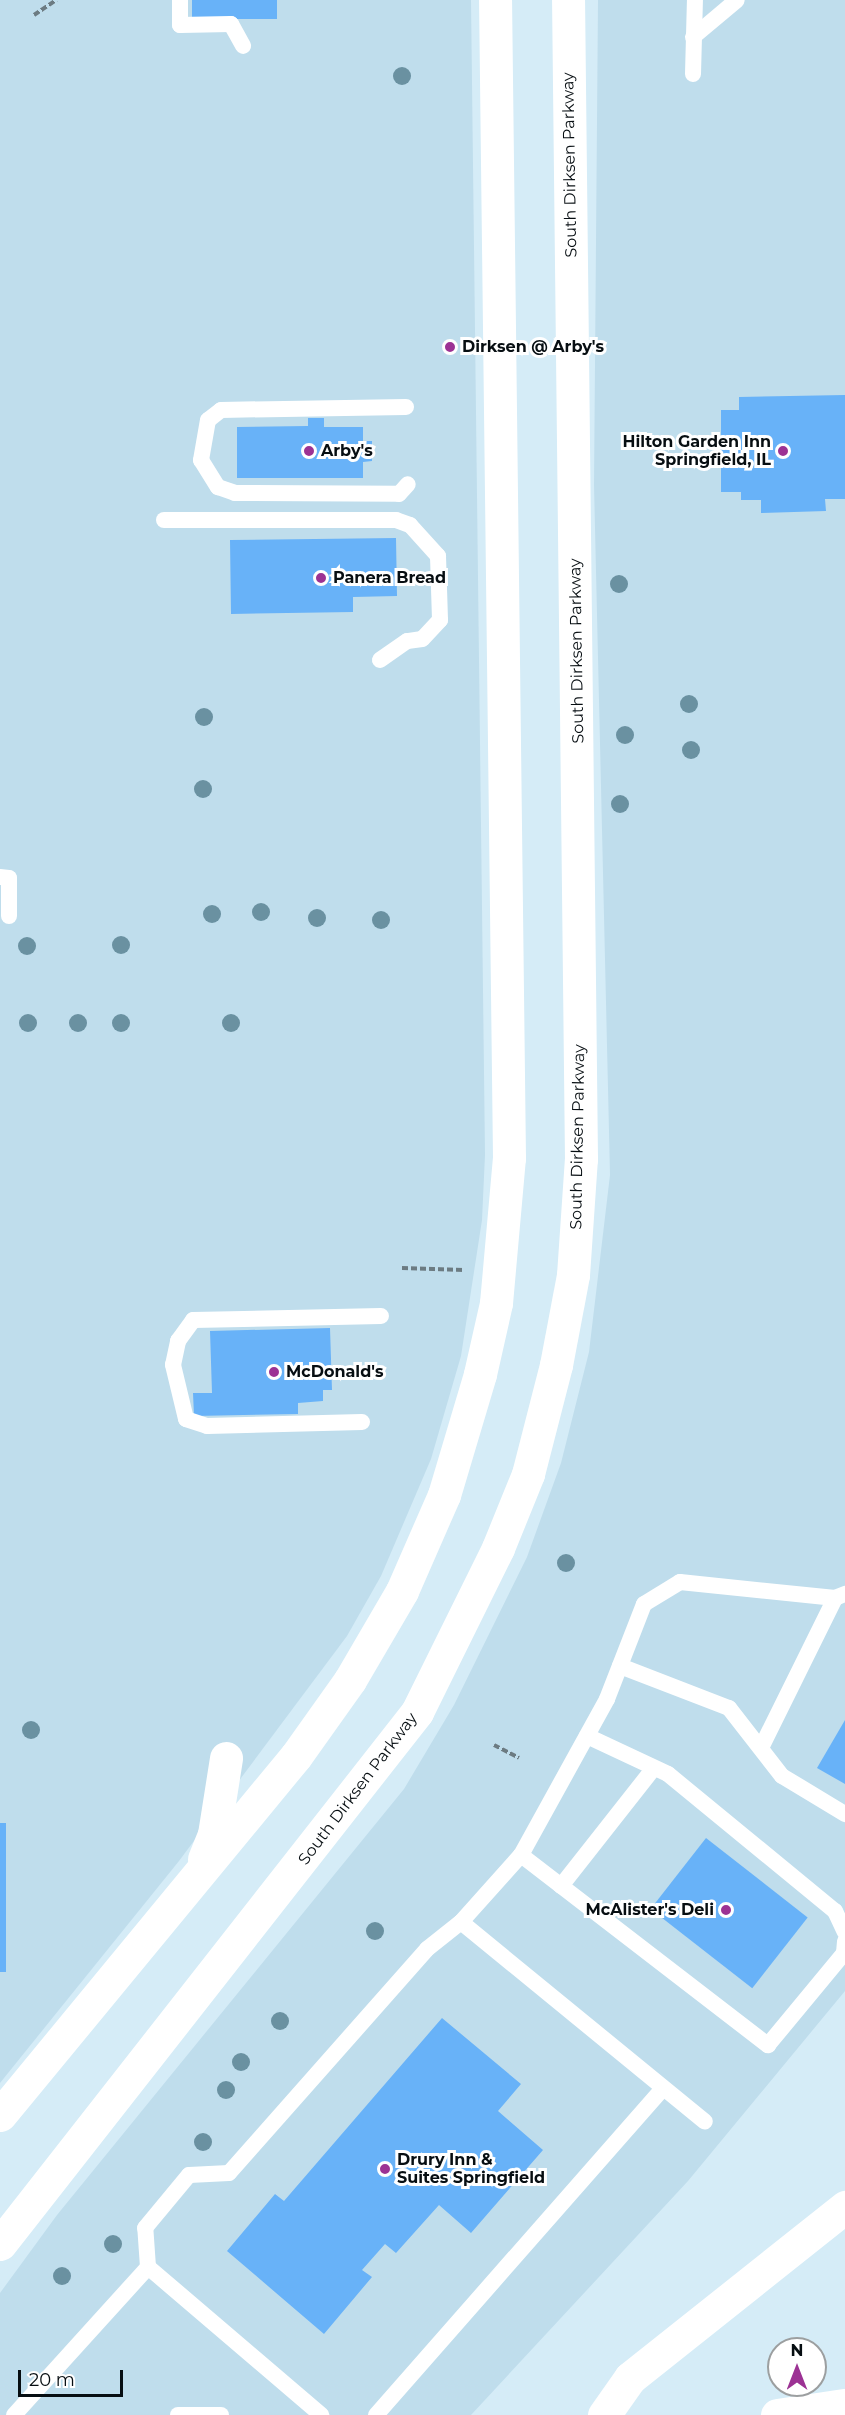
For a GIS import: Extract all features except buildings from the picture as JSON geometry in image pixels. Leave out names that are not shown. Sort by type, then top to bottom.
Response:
[{"type":"main road","points":[[0,2115],[296,1756],[350,1680],[402,1591],[457,1455],[496,1303],[509,1158],[495,0]]},
{"type":"main road","name":"South Dirksen Parkway","points":[[0,2244],[417,1712],[498,1548],[528,1474],[556,1365],[573,1275],[581,1159],[567,0]]},
{"type":"main road","points":[[197,1876],[214,1834],[226,1758]]},
{"type":"main road","points":[[579,2415],[598,2394],[630,2378],[845,2207]]},
{"type":"main road","points":[[604,2415],[630,2378]]},
{"type":"main road","points":[[777,2415],[845,2405]]},
{"type":"lane","points":[[180,0],[180,25],[231,24],[243,46]]},
{"type":"lane","points":[[693,74],[695,0]]},
{"type":"lane","points":[[693,37],[737,0]]},
{"type":"lane","points":[[406,407],[221,410],[208,420],[201,460],[218,486],[235,494],[399,494],[408,484]]},
{"type":"lane","points":[[164,520],[405,522],[438,556],[440,620],[422,639],[407,641],[381,660]]},
{"type":"lane","points":[[0,877],[9,878],[9,916]]},
{"type":"lane","points":[[362,1422],[207,1426],[186,1419],[173,1365],[178,1341],[193,1320],[381,1316]]},
{"type":"lane","points":[[321,2415],[148,2267],[145,2228],[189,2175],[229,2173],[427,1949],[460,1922],[520,1855],[587,1736],[620,1666],[644,1604],[680,1582],[840,1596],[761,1748]]},
{"type":"lane","points":[[620,1666],[729,1708],[782,1776],[845,1814]]},
{"type":"lane","points":[[587,1736],[654,1768],[835,1911],[845,1932]]},
{"type":"lane","points":[[561,1886],[654,1768]]},
{"type":"lane","points":[[520,1855],[768,2045],[844,1953],[845,1941]]},
{"type":"lane","points":[[460,1922],[705,2122]]},
{"type":"lane","points":[[376,2415],[581,2187],[663,2088]]},
{"type":"lane","points":[[14,2415],[148,2267]]},
{"type":"lane","points":[[178,2415],[221,2415]]},
{"type":"path","points":[[34,15],[56,0]]},
{"type":"path","points":[[402,1268],[464,1270]]},
{"type":"path","points":[[494,1745],[519,1758]]},
{"type":"shaded area","points":[[0,0],[471,0],[485,1155],[482,1220],[461,1356],[431,1459],[381,1576],[347,1636],[179,1861],[0,2083]]},
{"type":"shaded area","points":[[598,0],[845,0],[845,1991],[688,2181],[471,2415],[0,2415],[0,2293],[57,2215],[404,1789],[454,1705],[527,1557],[561,1463],[589,1352],[610,1175],[594,485]]},
{"type":"place","name":"Dirksen @ Arby's","points":[[450,347]]},
{"type":"place","name":"Arby's","points":[[309,451]]},
{"type":"place","name":"Hilton Garden Inn Springfield, IL","points":[[783,451]]},
{"type":"place","name":"Panera Bread","points":[[321,578]]},
{"type":"place","name":"McDonald's","points":[[274,1372]]},
{"type":"place","name":"McAlister's Deli","points":[[726,1910]]},
{"type":"place","name":"Drury Inn & Suites Springfield","points":[[385,2169]]}]
